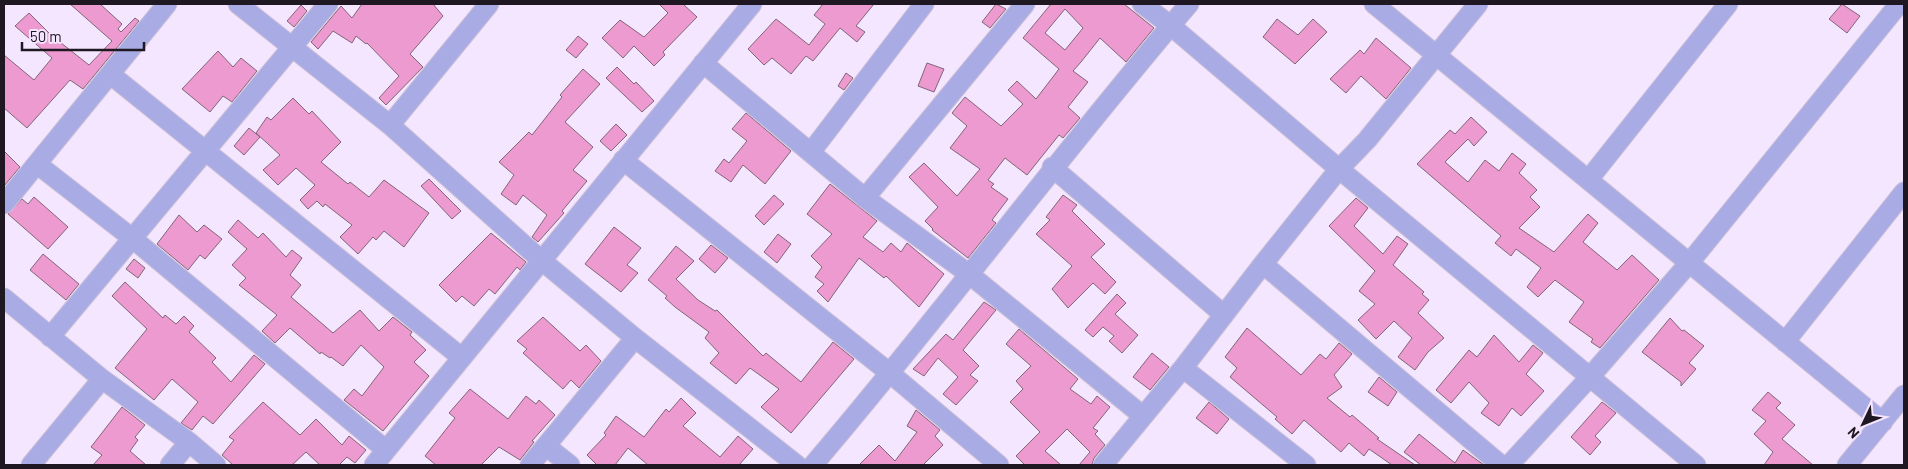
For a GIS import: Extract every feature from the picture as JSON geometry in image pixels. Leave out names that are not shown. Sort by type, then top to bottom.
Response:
[{"type":"street","points":[[4,204],[167,4]]},
{"type":"street","points":[[238,4],[390,125],[541,260],[636,338],[797,465]]},
{"type":"street","points":[[50,337],[328,4]]},
{"type":"street","points":[[390,125],[489,4]]},
{"type":"street","points":[[374,465],[750,4]]},
{"type":"street","points":[[811,152],[924,4]]},
{"type":"street","points":[[865,198],[1025,4]]},
{"type":"street","points":[[1142,4],[1170,25],[1339,169],[1696,465]]},
{"type":"street","points":[[813,465],[891,374],[1052,167],[1189,4]]},
{"type":"street","points":[[1374,4],[1690,262],[1882,422]]},
{"type":"street","points":[[1103,465],[1183,368],[1339,169],[1367,140],[1478,4]]},
{"type":"street","points":[[1589,179],[1728,4]]},
{"type":"street","points":[[1509,465],[1590,378],[1690,262],[1899,6]]},
{"type":"street","points":[[703,63],[865,198],[969,274],[1143,416]]},
{"type":"street","points":[[110,74],[461,358]]},
{"type":"street","points":[[623,160],[891,374],[999,465]]},
{"type":"street","points":[[37,164],[132,238],[386,450]]},
{"type":"street","points":[[1052,167],[1224,315]]},
{"type":"street","points":[[1785,342],[1904,192]]},
{"type":"street","points":[[1263,264],[1501,465]]},
{"type":"street","points":[[6,303],[216,465]]},
{"type":"street","points":[[530,465],[636,338]]},
{"type":"street","points":[[1183,368],[1306,465]]},
{"type":"street","points":[[30,465],[102,378]]},
{"type":"street","points":[[1847,465],[1904,395]]},
{"type":"street","points":[[170,465],[188,442]]},
{"type":"street","points":[[546,446],[570,465]]},
{"type":"building","points":[[70,4],[100,4],[122,24],[118,29],[121,32],[135,18],[139,21],[83,89],[70,80],[27,128],[4,108],[4,55],[34,80],[52,58],[15,26],[29,13],[51,35],[89,65],[112,41]]},
{"type":"building","points":[[362,4],[433,4],[443,16],[410,54],[423,67],[386,105],[379,98],[399,76],[367,43],[356,36],[352,43],[333,31],[318,49],[311,42],[341,6],[352,18]]},
{"type":"building","points":[[659,4],[683,4],[697,17],[663,52],[665,55],[654,66],[634,46],[623,58],[602,38],[620,20],[644,37],[668,13]]},
{"type":"building","points":[[823,4],[874,4],[856,26],[865,32],[857,42],[840,28],[813,61],[806,56],[791,74],[772,58],[764,65],[748,49],[776,19],[809,45],[825,24],[814,15]]},
{"type":"building","points":[[996,4],[1006,9],[990,28],[982,22]]},
{"type":"building","points":[[1051,4],[1124,4],[1154,28],[1126,62],[1100,38],[1073,71],[1088,82],[1068,107],[1080,118],[1063,138],[1059,135],[1027,175],[1005,158],[988,180],[994,184],[991,187],[1008,199],[992,220],[996,223],[968,258],[932,230],[925,221],[938,207],[909,177],[924,163],[957,196],[980,169],[950,148],[967,126],[952,113],[965,97],[1001,126],[1023,104],[1008,90],[1017,81],[1036,99],[1059,69],[1023,38]],"holes":[[[1065,9],[1083,28],[1065,50],[1045,33]]]},
{"type":"building","points":[[1842,4],[1860,16],[1847,33],[1829,19]]},
{"type":"building","points":[[301,5],[307,11],[294,27],[287,21]]},
{"type":"building","points":[[1277,19],[1298,35],[1313,19],[1327,32],[1295,64],[1263,37]]},
{"type":"building","points":[[578,36],[588,44],[576,58],[566,50]]},
{"type":"building","points":[[1376,38],[1411,68],[1386,99],[1361,76],[1346,93],[1330,79],[1360,50],[1364,54]]},
{"type":"building","points":[[218,51],[233,67],[241,58],[257,71],[232,102],[223,96],[210,112],[182,89]]},
{"type":"building","points":[[927,63],[944,69],[934,92],[918,86]]},
{"type":"building","points":[[617,67],[634,84],[636,82],[654,101],[642,112],[606,78]]},
{"type":"building","points":[[583,69],[600,84],[565,122],[593,147],[573,170],[587,181],[562,211],[564,213],[538,242],[532,237],[547,215],[523,195],[516,205],[501,194],[514,175],[499,162],[529,132],[532,135],[562,97],[560,95]]},
{"type":"building","points":[[846,73],[853,78],[844,90],[838,86]]},
{"type":"building","points":[[293,98],[309,114],[312,111],[341,142],[321,162],[348,184],[350,182],[369,197],[384,180],[429,213],[404,247],[384,231],[376,240],[373,237],[358,254],[340,237],[352,225],[325,204],[323,207],[317,201],[308,209],[300,200],[315,185],[296,168],[278,185],[263,170],[280,155],[256,133],[267,117],[271,120]]},
{"type":"building","points":[[746,113],[791,151],[765,184],[743,165],[731,182],[715,171],[724,159],[729,163],[747,141],[732,129]]},
{"type":"building","points":[[1471,117],[1487,132],[1474,146],[1468,139],[1445,162],[1468,182],[1485,160],[1499,171],[1512,153],[1526,164],[1519,173],[1537,190],[1530,197],[1540,207],[1519,228],[1554,252],[1588,214],[1598,223],[1583,242],[1617,270],[1632,255],[1659,280],[1600,348],[1591,342],[1593,339],[1569,322],[1584,302],[1555,280],[1538,297],[1527,287],[1541,268],[1516,249],[1511,256],[1495,243],[1501,236],[1417,164],[1450,130],[1455,134]]},
{"type":"building","points":[[616,124],[627,135],[611,151],[600,141]]},
{"type":"building","points":[[249,128],[260,137],[244,155],[234,146]]},
{"type":"building","points":[[4,151],[20,167],[4,186]]},
{"type":"building","points":[[429,179],[461,211],[452,219],[421,186]]},
{"type":"building","points":[[830,184],[877,221],[863,237],[883,252],[891,243],[901,252],[907,243],[944,274],[919,307],[886,276],[884,278],[859,258],[828,302],[817,291],[824,284],[815,277],[822,267],[811,256],[832,234],[807,214]]},
{"type":"building","points":[[774,195],[784,204],[764,225],[755,216]]},
{"type":"building","points":[[1063,195],[1077,205],[1072,211],[1105,244],[1091,257],[1116,282],[1105,294],[1093,283],[1068,308],[1052,289],[1072,266],[1036,234],[1050,220],[1046,217]]},
{"type":"building","points":[[34,197],[68,227],[48,249],[8,214],[22,199],[28,204]]},
{"type":"building","points":[[1356,198],[1368,208],[1354,226],[1383,254],[1397,236],[1408,244],[1393,265],[1424,292],[1422,294],[1429,300],[1418,313],[1444,338],[1428,352],[1415,370],[1398,357],[1412,338],[1394,321],[1376,339],[1358,320],[1375,304],[1359,291],[1375,271],[1329,226]]},
{"type":"building","points":[[179,215],[197,232],[204,225],[222,239],[205,259],[200,255],[188,270],[157,244]]},
{"type":"building","points":[[238,220],[258,238],[263,233],[286,257],[292,250],[302,258],[290,275],[301,285],[291,297],[333,333],[360,310],[379,331],[393,317],[412,332],[410,335],[426,350],[414,362],[429,376],[383,431],[344,400],[354,389],[362,396],[384,367],[361,345],[343,366],[331,357],[321,352],[320,354],[290,328],[275,343],[262,331],[277,315],[239,285],[246,278],[232,265],[247,249],[228,232]]},
{"type":"building","points":[[614,227],[641,248],[627,265],[638,273],[621,292],[585,264]]},
{"type":"building","points":[[491,233],[526,262],[520,270],[517,267],[495,294],[489,289],[474,306],[462,296],[456,302],[439,285]]},
{"type":"building","points":[[778,234],[791,244],[777,263],[764,252]]},
{"type":"building","points":[[711,245],[728,258],[715,273],[699,259]]},
{"type":"building","points":[[676,246],[694,261],[676,279],[698,300],[715,311],[717,310],[763,356],[766,353],[801,382],[833,342],[854,359],[791,433],[761,407],[779,389],[750,368],[736,384],[710,363],[719,353],[705,338],[709,332],[675,307],[665,298],[667,296],[648,280]]},
{"type":"building","points":[[43,254],[79,284],[66,300],[30,270]]},
{"type":"building","points":[[134,259],[145,268],[138,278],[126,269]]},
{"type":"building","points":[[125,282],[163,318],[165,315],[176,324],[184,316],[194,326],[189,332],[216,358],[212,362],[231,382],[254,355],[265,364],[213,424],[203,416],[192,430],[181,423],[198,402],[172,379],[154,400],[115,368],[147,329],[112,296]]},
{"type":"building","points":[[1117,294],[1126,303],[1115,314],[1138,335],[1122,353],[1109,341],[1114,336],[1103,327],[1093,337],[1085,330]]},
{"type":"building","points":[[984,302],[996,310],[963,350],[979,366],[970,375],[978,381],[956,405],[943,394],[958,377],[938,358],[924,376],[913,369],[946,334],[953,340]]},
{"type":"building","points":[[543,317],[580,351],[586,345],[601,361],[579,388],[571,380],[563,389],[523,353],[527,349],[517,341]]},
{"type":"building","points":[[1670,318],[1682,331],[1684,330],[1704,346],[1689,363],[1696,369],[1681,386],[1681,382],[1642,352]]},
{"type":"building","points":[[1247,328],[1301,375],[1320,354],[1326,359],[1339,343],[1352,354],[1334,375],[1342,387],[1327,398],[1350,417],[1352,415],[1379,438],[1377,439],[1415,465],[1392,465],[1369,449],[1364,456],[1349,443],[1341,452],[1304,420],[1292,434],[1275,419],[1277,417],[1230,377],[1237,368],[1225,357]]},
{"type":"building","points":[[1019,329],[1078,379],[1070,389],[1091,404],[1097,396],[1110,407],[1093,428],[1098,431],[1095,434],[1105,445],[1094,458],[1092,465],[1079,465],[1090,452],[1067,429],[1045,451],[1061,465],[1025,465],[1016,456],[1040,432],[1010,402],[1023,389],[1016,381],[1031,366],[1006,344]]},
{"type":"building","points":[[1494,335],[1519,362],[1533,345],[1543,353],[1526,374],[1544,391],[1521,416],[1512,408],[1499,426],[1481,413],[1489,403],[1469,382],[1451,403],[1436,390],[1469,350],[1477,357]]},
{"type":"building","points":[[1152,353],[1169,367],[1150,390],[1133,377]]},
{"type":"building","points":[[1379,377],[1397,392],[1388,406],[1368,392]]},
{"type":"building","points":[[470,389],[508,419],[526,396],[536,404],[539,400],[555,415],[532,441],[534,442],[520,460],[499,447],[481,465],[436,465],[425,456],[455,418],[449,413]]},
{"type":"building","points":[[1768,392],[1781,403],[1776,408],[1795,425],[1782,439],[1813,465],[1764,465],[1773,452],[1754,434],[1766,421],[1752,410]]},
{"type":"building","points":[[681,398],[696,413],[683,426],[720,457],[738,436],[753,449],[739,465],[648,465],[628,448],[615,465],[597,465],[587,455],[606,435],[604,433],[616,416],[644,437],[666,409],[669,412]]},
{"type":"building","points":[[263,402],[300,435],[316,419],[342,445],[349,436],[366,450],[355,463],[347,457],[339,465],[320,465],[306,452],[292,465],[233,465],[222,455],[234,440],[229,437]]},
{"type":"building","points":[[1209,402],[1229,419],[1217,434],[1196,418]]},
{"type":"building","points":[[1602,402],[1616,413],[1595,436],[1601,442],[1590,455],[1571,437]]},
{"type":"building","points":[[122,407],[145,425],[135,437],[138,440],[130,451],[146,465],[93,465],[102,455],[91,447]]},
{"type":"building","points":[[916,410],[940,430],[935,436],[943,445],[923,465],[859,465],[879,445],[895,461],[917,432],[907,426]]},
{"type":"building","points":[[1419,434],[1455,463],[1463,450],[1484,465],[1421,465],[1404,452]]}]
